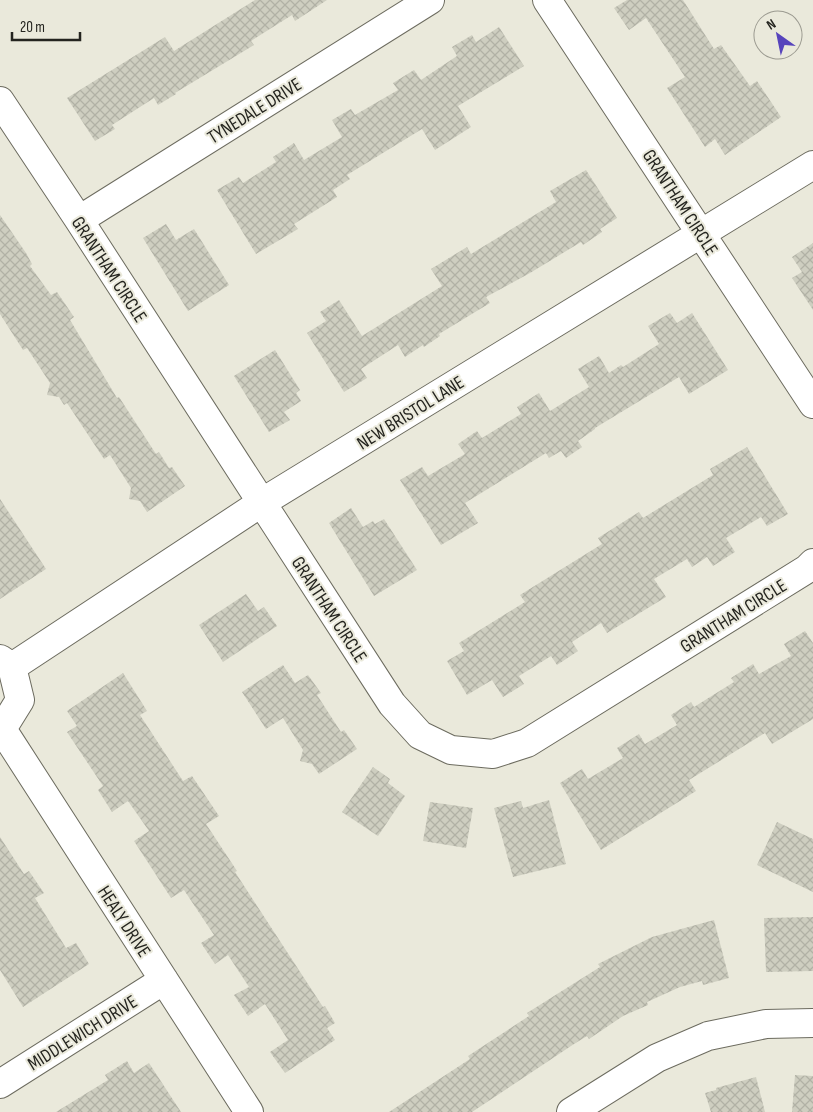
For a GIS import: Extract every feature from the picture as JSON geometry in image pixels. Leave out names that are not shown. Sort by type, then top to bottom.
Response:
[{"type":"street","name":"TYNEDALE DRIVE","points":[[79,220],[430,0]]},
{"type":"street","name":"GRANTHAM CIRCLE","points":[[547,0],[813,404]]},
{"type":"street","name":"GRANTHAM CIRCLE","points":[[0,101],[392,704],[420,735],[451,750],[494,754],[527,743],[807,569],[813,563]]},
{"type":"street","name":"NEW BRISTOL LANE","points":[[6,663],[261,503],[813,165]]},
{"type":"street","points":[[1,729],[20,700],[6,663]]},
{"type":"street","name":"HEALY DRIVE","points":[[1,729],[249,1112]]},
{"type":"street","name":"MIDDLEWICH DRIVE","points":[[0,1084],[164,980]]},
{"type":"street","points":[[571,1112],[657,1058],[708,1036],[766,1024],[813,1023]]},
{"type":"building","points":[[255,0],[327,0],[295,21],[292,15],[251,41],[254,45],[158,105],[154,98],[112,125],[115,129],[95,141],[67,98],[165,37],[174,51]]},
{"type":"building","points":[[627,0],[683,0],[714,49],[721,45],[750,86],[757,81],[781,117],[725,155],[715,139],[705,147],[667,88],[685,77],[646,18],[629,30],[614,8]]},
{"type":"building","points":[[499,27],[524,66],[458,106],[471,127],[435,150],[422,129],[347,175],[350,179],[333,190],[337,197],[294,224],[298,229],[256,254],[217,190],[239,177],[243,183],[276,162],[273,157],[294,143],[304,160],[342,137],[332,120],[351,109],[355,115],[398,90],[393,83],[414,70],[421,80],[457,56],[452,47],[472,35],[476,42]]},
{"type":"building","points":[[586,170],[617,218],[600,229],[602,232],[583,245],[581,242],[486,297],[490,303],[439,334],[440,336],[424,347],[423,345],[405,357],[398,345],[361,369],[367,378],[344,392],[307,333],[326,321],[320,312],[339,300],[362,336],[442,286],[431,269],[467,247],[471,254],[556,202],[550,191]]},
{"type":"building","points":[[0,215],[26,253],[32,264],[30,266],[51,295],[57,292],[74,317],[70,320],[117,398],[119,397],[156,454],[159,452],[169,468],[172,467],[185,486],[147,512],[140,501],[129,499],[131,488],[110,455],[104,459],[67,403],[64,405],[59,397],[47,395],[50,383],[27,348],[23,350],[0,314]]},
{"type":"building","points":[[166,224],[176,240],[194,229],[229,285],[188,311],[143,238]]},
{"type":"building","points":[[813,243],[813,310],[792,278],[802,272],[792,257]]},
{"type":"building","points":[[670,313],[677,323],[692,313],[728,370],[689,394],[679,377],[595,428],[578,441],[582,447],[566,458],[561,451],[549,458],[546,453],[465,503],[478,523],[441,545],[400,480],[422,467],[428,476],[465,454],[458,444],[477,431],[482,438],[521,414],[517,407],[539,393],[550,411],[589,387],[578,369],[599,356],[609,373],[621,365],[623,367],[659,344],[648,326]]},
{"type":"building","points":[[275,350],[300,390],[296,393],[301,401],[284,412],[290,420],[269,432],[234,376]]},
{"type":"building","points":[[747,447],[788,514],[767,526],[761,517],[726,538],[735,552],[713,566],[707,557],[692,567],[687,559],[654,579],[666,597],[607,633],[601,623],[572,642],[578,651],[557,665],[551,656],[519,676],[524,684],[503,697],[492,680],[467,695],[447,661],[464,651],[459,643],[525,602],[520,595],[602,544],[598,538],[639,512],[643,518],[713,475],[710,469]]},
{"type":"building","points":[[0,499],[46,569],[0,599]]},
{"type":"building","points":[[351,508],[363,527],[373,521],[375,524],[384,519],[417,570],[374,596],[329,523]]},
{"type":"building","points":[[246,594],[258,611],[264,607],[277,626],[223,662],[199,625]]},
{"type":"building","points":[[805,631],[813,643],[813,719],[772,744],[765,733],[689,780],[696,791],[601,850],[560,783],[582,769],[588,779],[623,758],[617,748],[639,734],[645,744],[677,725],[671,715],[691,702],[694,707],[734,682],[731,678],[753,664],[759,674],[791,656],[784,644]]},
{"type":"building","points":[[283,665],[295,683],[308,675],[321,693],[317,695],[341,732],[344,730],[357,749],[319,774],[312,764],[300,761],[303,750],[283,718],[266,729],[242,692]]},
{"type":"building","points":[[123,673],[147,711],[140,715],[183,781],[192,776],[219,816],[206,824],[237,871],[235,872],[335,1023],[327,1028],[335,1040],[285,1073],[270,1052],[288,1040],[265,1004],[248,1016],[234,995],[249,987],[228,955],[215,964],[201,943],[214,935],[184,890],[171,898],[134,841],[149,831],[128,801],[112,812],[98,790],[103,786],[67,732],[77,726],[67,711]]},
{"type":"building","points":[[373,767],[390,779],[388,783],[405,796],[378,836],[342,812]]},
{"type":"building","points":[[549,800],[566,864],[513,877],[494,808],[521,801],[523,808]]},
{"type":"building","points":[[430,802],[473,808],[466,848],[423,841]]},
{"type":"building","points":[[777,822],[813,839],[813,892],[757,865]]},
{"type":"building","points":[[0,837],[24,874],[29,871],[44,893],[35,898],[66,948],[76,943],[89,964],[23,1007],[0,970]]},
{"type":"building","points":[[813,917],[813,971],[766,972],[764,918]]},
{"type":"building","points":[[714,920],[729,978],[703,985],[702,981],[680,987],[647,1002],[648,1005],[623,1016],[589,1039],[587,1036],[574,1044],[472,1112],[389,1112],[470,1059],[468,1056],[529,1016],[527,1013],[600,967],[598,964],[652,937]]},
{"type":"building","points":[[127,1061],[134,1073],[149,1063],[181,1112],[56,1112],[108,1080],[105,1075]]},
{"type":"building","points":[[795,1075],[813,1076],[813,1112],[792,1112]]},
{"type":"building","points":[[756,1077],[765,1112],[711,1112],[705,1093]]}]
